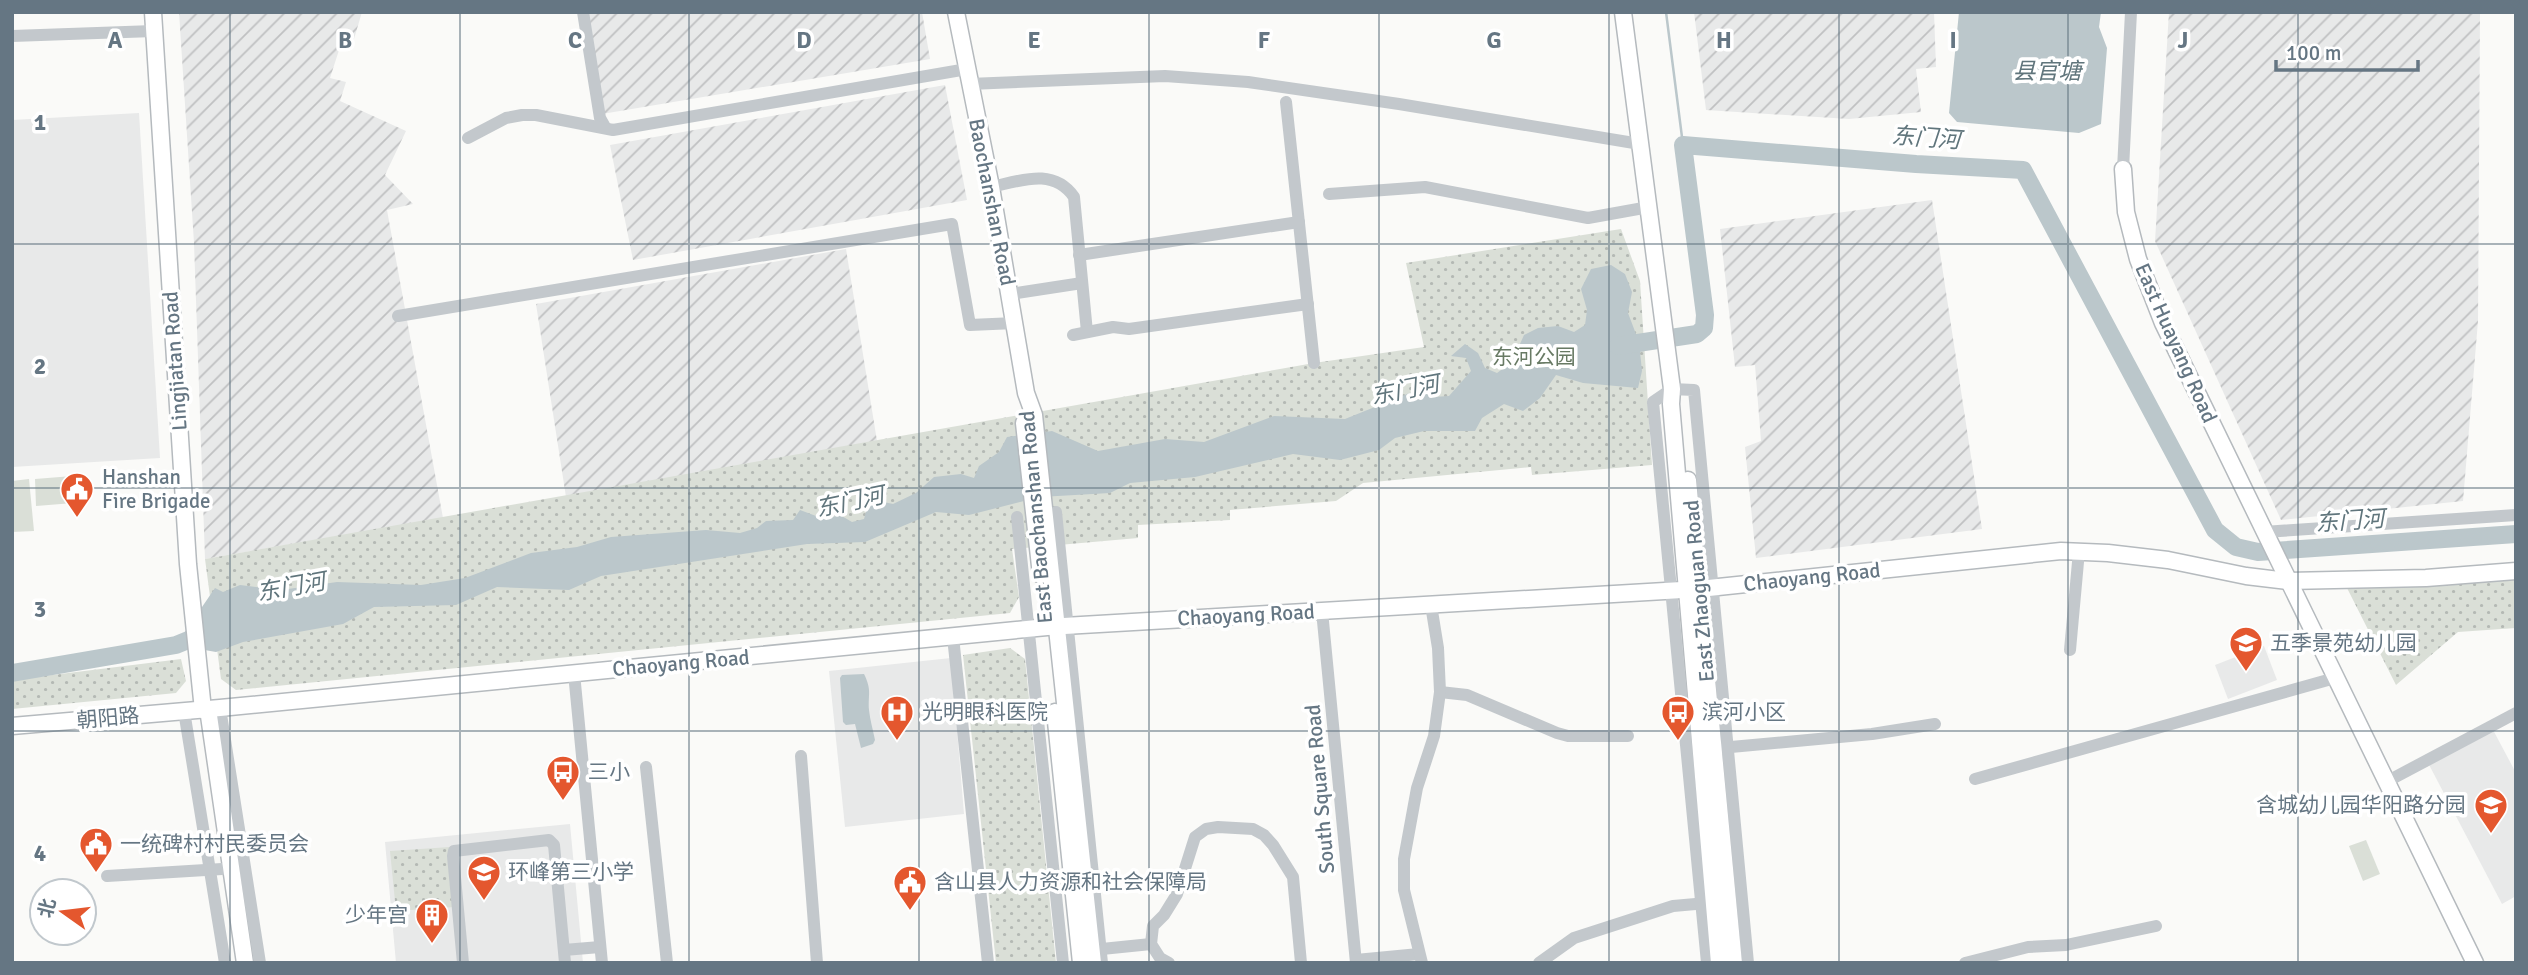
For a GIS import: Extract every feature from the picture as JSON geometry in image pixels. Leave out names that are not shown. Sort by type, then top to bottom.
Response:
[{"type":"main road","name":"Lingjiatan Road","points":[[153,12],[190,580],[216,869],[236,963]]},
{"type":"main road","name":"Baochanshan Road","points":[[956,12],[1010,294],[1026,393]]},
{"type":"main road","name":"East Zhaoguan Road","points":[[1623,12],[1672,389],[1671,404],[1713,748],[1734,963]]},
{"type":"main road","name":"East Huayang Road","points":[[2123,169],[2126,212],[2138,258],[2158,310],[2286,575]]},
{"type":"main road","name":"East Baochanshan Road","points":[[1026,393],[1057,626],[1091,956]]},
{"type":"main road","name":"Chaoyang Road","points":[[203,710],[1057,626],[1692,589],[2061,551],[2168,560],[2246,576],[2426,578],[2516,571]]},
{"type":"main road","points":[[2286,575],[2475,963]]},
{"type":"main road","name":"Lingjiatan Road","points":[[203,710],[246,963]]},
{"type":"main road","name":"朝阳路","points":[[12,726],[203,710]]},
{"type":"main road","name":"East Zhaoguan Road","points":[[1713,748],[1707,903],[1718,963]]},
{"type":"street","points":[[583,12],[600,118],[605,127]]},
{"type":"street","name":"East Huayang Road","points":[[2123,169],[2130,12]]},
{"type":"street","points":[[12,36],[154,31]]},
{"type":"street","points":[[468,138],[506,118],[522,115],[613,130],[968,77],[1165,76],[1248,82],[1640,144]]},
{"type":"street","points":[[1286,102],[1314,363]]},
{"type":"street","points":[[990,187],[1037,177],[1058,181],[1067,187],[1074,197],[1087,332]]},
{"type":"street","points":[[1329,194],[1425,187],[1588,218],[1649,207]]},
{"type":"street","points":[[1079,256],[1299,222]]},
{"type":"street","points":[[398,316],[952,224],[970,325],[1015,323]]},
{"type":"street","points":[[1010,294],[1082,282]]},
{"type":"street","points":[[1073,335],[1113,327],[1129,329],[1308,304]]},
{"type":"street","points":[[1672,389],[1694,390],[1692,589],[1707,903],[1706,963]]},
{"type":"street","points":[[1056,512],[1057,626]]},
{"type":"street","points":[[2266,534],[2516,515]]},
{"type":"street","points":[[1017,517],[1062,963]]},
{"type":"street","points":[[2070,650],[2079,551]]},
{"type":"street","points":[[1692,589],[1713,748],[1748,963]]},
{"type":"street","points":[[1356,961],[1421,958],[1404,890],[1404,859],[1417,788],[1434,736],[1440,692],[1432,605]]},
{"type":"street","name":"South Square Road","points":[[1322,611],[1356,961]]},
{"type":"street","points":[[953,637],[988,963]]},
{"type":"street","points":[[574,673],[602,963]]},
{"type":"street","points":[[1975,779],[2335,678]]},
{"type":"street","points":[[1440,692],[1467,695],[1568,736],[1628,736]]},
{"type":"street","points":[[203,710],[260,963]]},
{"type":"street","points":[[2386,782],[2516,713]]},
{"type":"street","points":[[1713,748],[1872,734],[1935,724]]},
{"type":"street","points":[[801,756],[817,963]]},
{"type":"street","points":[[646,766],[667,963]]},
{"type":"street","points":[[1168,963],[1160,958],[1151,944],[1153,926],[1164,915],[1177,894],[1195,837],[1206,829],[1218,827],[1244,827],[1264,835],[1293,877],[1301,963]]},
{"type":"street","points":[[463,963],[453,856],[458,849],[552,841],[564,956],[600,947]]},
{"type":"street","points":[[107,876],[216,869],[225,963]]},
{"type":"street","points":[[1539,963],[1574,938],[1673,906],[1707,903]]},
{"type":"street","points":[[1965,963],[2028,947],[2066,945],[2156,926]]},
{"type":"street","points":[[1091,956],[1151,944]]},
{"type":"shaded area","points":[[179,12],[362,12],[351,49],[340,47],[330,78],[346,82],[340,101],[406,131],[385,175],[413,204],[387,210],[443,518],[205,559],[194,243]]},
{"type":"shaded area","points":[[587,12],[922,12],[930,59],[602,114]]},
{"type":"shaded area","points":[[1694,12],[1934,12],[1936,67],[1916,69],[1921,112],[1849,119],[1706,110]]},
{"type":"shaded area","points":[[2169,12],[2480,12],[2478,321],[2463,501],[2281,520],[2155,241]]},
{"type":"shaded area","points":[[945,85],[967,200],[633,260],[610,145]]},
{"type":"shaded area","points":[[139,113],[160,458],[12,467],[12,120]]},
{"type":"shaded area","points":[[1932,200],[1982,529],[1756,558],[1745,447],[1761,441],[1755,365],[1735,367],[1720,229]]},
{"type":"shaded area","points":[[846,249],[877,441],[566,497],[536,304]]},
{"type":"shaded area","name":"五季景苑幼儿园","points":[[2264,646],[2277,680],[2228,699],[2215,665]]},
{"type":"shaded area","name":"光明眼科医院","points":[[951,658],[964,814],[845,827],[829,671]]},
{"type":"shaded area","name":"含城幼儿园华阳路分园","points":[[2492,728],[2516,773],[2516,896],[2502,904],[2426,759]]},
{"type":"shaded area","name":"环峰第三小学","points":[[570,824],[583,963],[396,963],[385,842]]},
{"type":"green space","name":"东河公园","points":[[1621,229],[1640,281],[1652,465],[1532,475],[1531,467],[1363,483],[1336,501],[1230,510],[1230,520],[1138,525],[1138,538],[1012,549],[1019,597],[1010,613],[236,690],[221,679],[205,559],[1314,363],[1424,347],[1406,263]]},
{"type":"green space","points":[[85,475],[86,502],[36,506],[35,479]]},
{"type":"green space","points":[[29,479],[34,531],[12,532],[12,481]]},
{"type":"green space","points":[[2516,578],[2516,628],[2458,632],[2396,685],[2347,588]]},
{"type":"green space","points":[[1010,648],[1025,659],[1056,963],[996,963],[963,655]]},
{"type":"green space","points":[[181,659],[186,681],[176,693],[12,709],[12,680]]},
{"type":"green space","points":[[2366,840],[2380,874],[2363,881],[2349,846]]},
{"type":"green space","points":[[450,847],[455,907],[396,911],[390,851]]},
{"type":"water","name":"县官塘","points":[[1959,12],[2101,12],[2099,27],[2107,48],[2101,124],[2079,133],[1957,122],[1949,113]]},
{"type":"water","points":[[1611,265],[1625,274],[1632,292],[1628,313],[1639,342],[1642,371],[1638,388],[1583,383],[1556,375],[1540,398],[1523,411],[1504,404],[1482,418],[1475,431],[1424,431],[1395,438],[1379,450],[1340,460],[1293,454],[1195,477],[1130,483],[1110,493],[1040,497],[969,515],[936,512],[865,542],[807,544],[601,576],[569,590],[497,587],[456,605],[374,607],[343,624],[243,642],[216,652],[176,645],[215,588],[223,592],[240,585],[281,590],[337,582],[421,585],[465,578],[531,553],[577,547],[611,537],[706,530],[740,533],[757,528],[766,521],[793,520],[800,510],[824,519],[840,515],[852,522],[864,519],[868,505],[861,498],[865,485],[876,487],[879,501],[893,504],[916,493],[934,477],[961,474],[974,478],[979,466],[999,452],[1007,437],[1052,431],[1098,451],[1165,439],[1204,442],[1274,416],[1345,419],[1417,390],[1433,397],[1449,396],[1471,371],[1466,358],[1451,356],[1465,344],[1478,353],[1485,368],[1497,373],[1512,362],[1524,335],[1538,328],[1558,326],[1574,332],[1585,325],[1587,310],[1581,289],[1591,269]]},
{"type":"water","points":[[864,674],[869,688],[869,710],[875,740],[873,744],[861,748],[855,724],[846,725],[843,722],[840,678],[842,675]]},
{"type":"waterway","points":[[1666,12],[1683,145]]},
{"type":"waterway","name":"东门河","points":[[1618,346],[1697,334],[1704,328],[1705,315],[1683,145],[2023,170],[2215,530],[2236,547],[2258,552],[2516,534]]},
{"type":"waterway","name":"东门河","points":[[12,673],[176,645],[198,636]]},
{"type":"place","name":"Hanshan Fire Brigade","points":[[77,519]]},
{"type":"place","name":"五季景苑幼儿园","points":[[2246,673]]},
{"type":"place","name":"光明眼科医院","points":[[897,742]]},
{"type":"place","name":"滨河小区","points":[[1678,742]]},
{"type":"place","name":"三小","points":[[563,802]]},
{"type":"place","name":"含城幼儿园华阳路分园","points":[[2491,835]]},
{"type":"place","name":"一统碑村村民委员会","points":[[96,874]]},
{"type":"place","name":"环峰第三小学","points":[[484,902]]},
{"type":"place","name":"含山县人力资源和社会保障局","points":[[910,912]]},
{"type":"place","name":"少年宫","points":[[432,945]]}]
